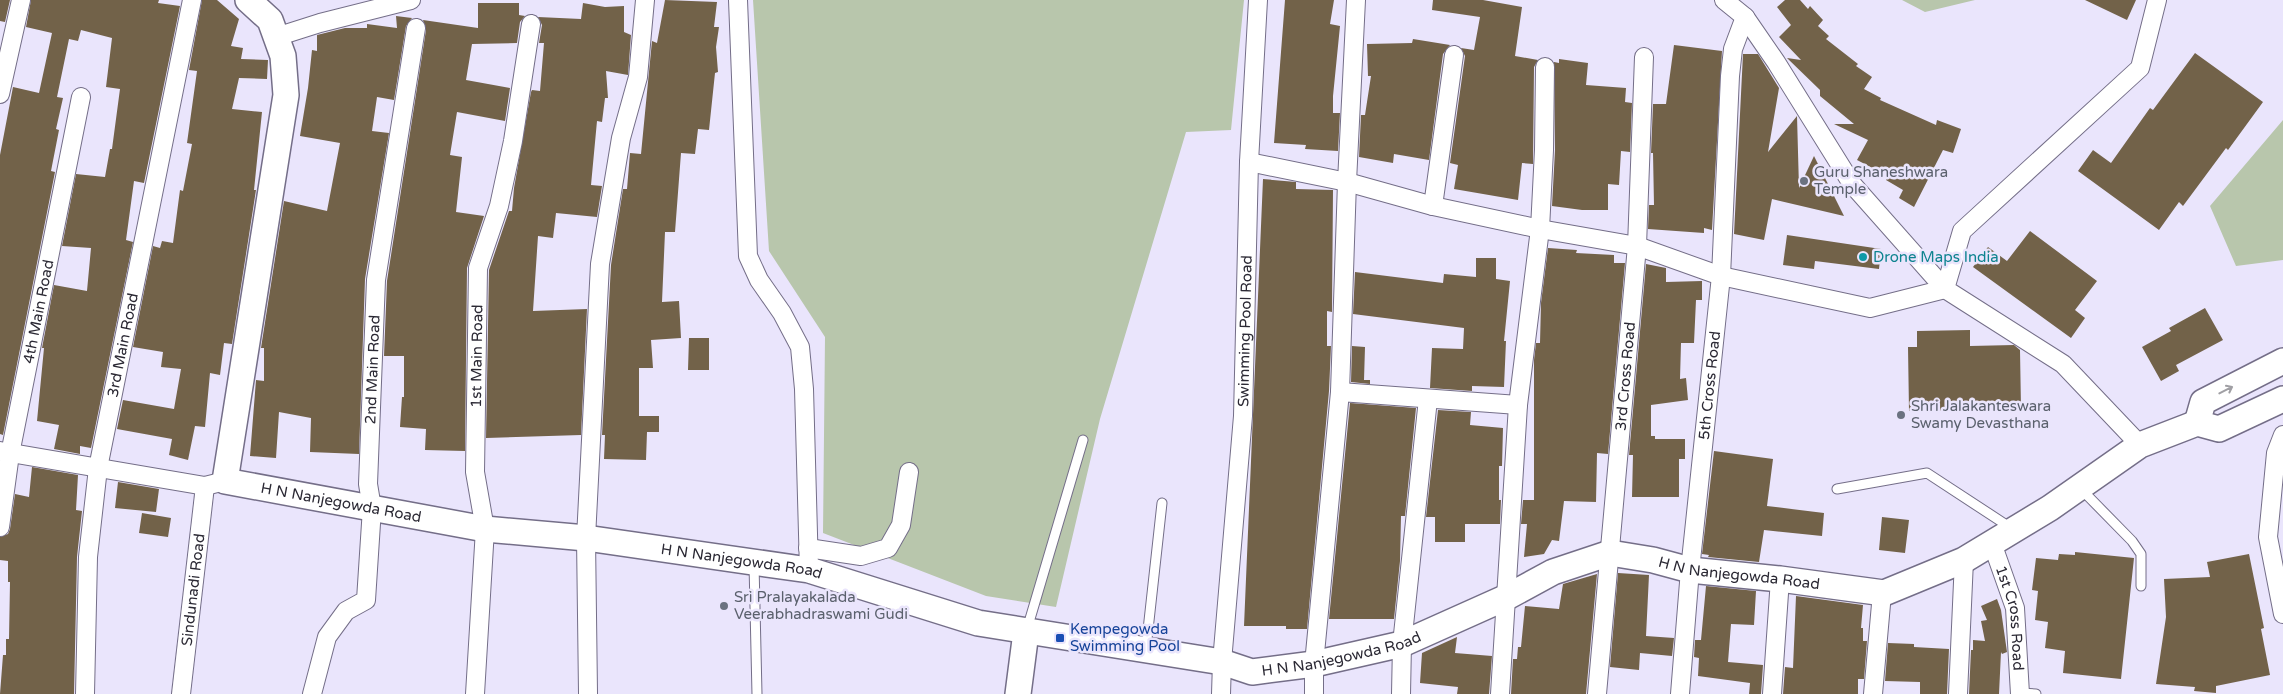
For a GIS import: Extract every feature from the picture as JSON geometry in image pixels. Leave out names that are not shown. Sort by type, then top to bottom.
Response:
[{"type":"street","points":[[0,94],[21,0]]},
{"type":"street","name":"3rd Main Road","points":[[85,694],[88,557],[98,468],[192,0]]},
{"type":"street","points":[[5,452],[98,468],[215,483],[286,95],[283,56],[270,20],[248,0]]},
{"type":"street","points":[[276,37],[329,20],[411,0]]},
{"type":"street","points":[[588,693],[586,538],[600,264],[621,138],[638,77],[645,0]]},
{"type":"street","points":[[738,0],[748,256],[759,280],[782,313],[800,347],[804,389],[808,559],[861,556],[888,548],[901,525],[909,472]]},
{"type":"street","name":"Swimming Pool Road","points":[[1221,694],[1222,662],[1243,416],[1249,162],[1258,0]]},
{"type":"street","points":[[1314,694],[1314,664],[1340,392],[1347,182],[1356,0]]},
{"type":"street","points":[[1724,0],[1745,17],[1776,62],[1852,184],[1945,289],[2063,364],[2140,445]]},
{"type":"street","points":[[1945,289],[1962,231],[2140,68],[2157,0]]},
{"type":"street","name":"5th Cross Road","points":[[1680,694],[1690,570],[1721,276],[1732,49],[1745,17]]},
{"type":"street","name":"1st Main Road","points":[[475,694],[485,529],[475,472],[478,268],[500,206],[513,141],[531,24]]},
{"type":"street","name":"2nd Main Road","points":[[312,694],[326,637],[346,611],[366,600],[372,508],[368,484],[376,280],[416,28]]},
{"type":"street","points":[[1433,206],[1454,55]]},
{"type":"street","name":"3rd Cross Road","points":[[1597,694],[1637,246],[1644,57]]},
{"type":"street","points":[[1500,694],[1508,597],[1518,405],[1540,229],[1544,150],[1544,67]]},
{"type":"street","name":"4th Main Road","points":[[0,526],[5,452],[81,97]]},
{"type":"street","points":[[1249,162],[1347,182],[1433,206],[1540,229],[1637,246],[1721,276],[1870,308],[1945,289]]},
{"type":"street","points":[[2196,423],[2203,402],[2283,361]]},
{"type":"street","points":[[1340,392],[1518,405]]},
{"type":"street","points":[[1401,694],[1402,644],[1428,399]]},
{"type":"street","points":[[1873,694],[1882,594],[1964,560],[2080,488],[2140,445],[2196,423],[2219,428],[2283,399]]},
{"type":"street","points":[[2283,435],[2276,453],[2268,537],[2283,614]]},
{"type":"street","name":"H N Nanjegowda Road","points":[[215,483],[372,508],[485,529],[586,538],[754,561],[808,559],[978,623],[1222,662],[1252,672],[1314,664],[1402,644],[1508,597],[1553,572],[1610,553],[1653,560],[1690,570],[1780,579],[1882,594]]},
{"type":"street","name":"Sindunadi Road","points":[[181,694],[215,483]]},
{"type":"street","name":"1st Cross Road","points":[[1992,543],[2015,608],[2025,694]]},
{"type":"street","points":[[1958,694],[1964,560]]},
{"type":"street","points":[[1772,694],[1780,579]]},
{"type":"street","points":[[1018,694],[1026,632]]},
{"type":"lane","points":[[1026,632],[1083,440]]},
{"type":"lane","points":[[1837,489],[1928,473],[2014,530]]},
{"type":"lane","points":[[2080,488],[2132,542],[2141,554],[2141,586]]},
{"type":"lane","points":[[1146,651],[1162,503]]},
{"type":"lane","points":[[754,561],[757,694]]},
{"type":"green space","points":[[753,0],[1244,0],[1231,130],[1186,132],[1100,419],[1056,607],[986,596],[823,533],[825,337],[769,251]]},
{"type":"green space","points":[[1902,0],[1975,0],[1925,12]]},
{"type":"green space","points":[[2283,120],[2283,260],[2236,266],[2210,206]]},
{"type":"building","points":[[0,0],[10,0],[5,22],[0,21]]},
{"type":"building","points":[[31,0],[159,0],[158,3],[180,6],[144,183],[134,181],[126,240],[133,242],[91,448],[80,446],[80,454],[54,449],[59,425],[37,421],[44,348],[42,348],[54,285],[87,291],[91,248],[62,246],[76,174],[105,177],[110,149],[112,149],[120,89],[106,87],[112,38],[81,30],[78,41],[69,39],[57,97],[63,98],[56,129],[59,130],[51,171],[55,172],[3,435],[0,434],[0,155],[13,87],[39,93],[52,33],[26,27]]},
{"type":"building","points":[[202,0],[217,0],[239,19],[231,46],[243,48],[241,59],[268,60],[267,79],[239,78],[232,109],[262,112],[254,190],[256,190],[232,344],[224,343],[220,375],[210,373],[205,427],[195,426],[188,460],[169,455],[172,439],[117,429],[123,400],[174,409],[181,369],[161,367],[163,352],[133,347],[153,246],[160,248],[162,241],[173,243],[180,190],[183,191],[192,144],[187,143],[197,71],[189,70]]},
{"type":"building","points":[[665,0],[717,2],[714,27],[719,27],[716,47],[718,72],[715,73],[709,130],[698,129],[695,154],[681,153],[675,232],[665,232],[662,302],[679,301],[681,338],[651,340],[653,368],[639,368],[639,416],[659,416],[659,432],[647,432],[646,460],[604,459],[605,435],[602,435],[611,265],[623,189],[627,189],[630,153],[641,154],[652,41],[657,43]]},
{"type":"building","points":[[1285,0],[1334,0],[1330,24],[1340,26],[1333,96],[1333,113],[1340,113],[1338,151],[1305,149],[1306,145],[1274,143]]},
{"type":"building","points":[[1433,0],[1483,0],[1522,7],[1515,56],[1538,60],[1534,67],[1533,164],[1522,163],[1518,200],[1454,189],[1458,165],[1450,163],[1465,56],[1461,48],[1474,50],[1480,17],[1432,10]]},
{"type":"building","points":[[1785,0],[1800,0],[1808,9],[1810,6],[1823,20],[1818,26],[1829,36],[1826,39],[1858,64],[1856,66],[1872,77],[1864,89],[1881,98],[1880,100],[1936,125],[1937,120],[1961,129],[1953,153],[1943,150],[1914,207],[1899,198],[1903,190],[1886,180],[1888,176],[1857,160],[1868,140],[1834,124],[1854,124],[1820,96],[1820,90],[1787,58],[1801,60],[1779,37],[1791,25],[1777,7]]},
{"type":"building","points":[[2085,0],[2136,0],[2127,20]]},
{"type":"building","points":[[478,3],[519,3],[519,15],[525,16],[520,22],[517,43],[472,44],[466,80],[510,88],[505,121],[457,112],[450,155],[462,157],[456,212],[484,216],[467,268],[465,451],[425,450],[426,429],[400,427],[402,397],[404,397],[404,356],[384,356],[387,281],[426,30],[423,20],[478,28]]},
{"type":"building","points":[[583,3],[605,7],[624,6],[624,32],[631,35],[628,75],[606,71],[608,98],[605,98],[602,122],[597,121],[591,185],[602,186],[597,217],[556,213],[553,238],[538,236],[533,311],[587,309],[581,435],[486,438],[489,270],[509,211],[512,211],[514,188],[531,92],[532,90],[540,91],[544,43],[539,43],[542,25],[538,17],[581,19]]},
{"type":"building","points":[[396,16],[412,18],[406,26],[394,100],[377,97],[372,131],[389,133],[365,279],[359,454],[310,452],[311,418],[279,412],[276,458],[250,456],[256,380],[264,381],[264,348],[261,348],[284,201],[327,211],[340,143],[300,136],[312,50],[317,51],[317,35],[345,28],[367,28],[367,24],[397,28]]},
{"type":"building","points":[[1413,39],[1450,45],[1443,54],[1429,160],[1394,154],[1393,163],[1359,157],[1361,115],[1365,115],[1371,76],[1368,76],[1367,44],[1412,43]]},
{"type":"building","points":[[1674,45],[1722,51],[1712,230],[1704,228],[1704,233],[1648,229],[1649,205],[1654,205],[1653,153],[1651,153],[1653,104],[1666,104]]},
{"type":"building","points":[[2195,53],[2263,102],[2228,150],[2226,148],[2183,206],[2179,202],[2159,230],[2078,171],[2093,150],[2111,163],[2150,108],[2153,110]]},
{"type":"building","points":[[1743,54],[1758,54],[1779,88],[1768,152],[1797,116],[1799,188],[1814,156],[1844,216],[1772,199],[1764,240],[1734,234]]},
{"type":"building","points":[[1559,59],[1588,63],[1586,85],[1626,88],[1625,102],[1632,103],[1630,152],[1621,151],[1619,185],[1608,184],[1608,210],[1582,210],[1552,206],[1555,150],[1554,62],[1559,63]]},
{"type":"building","points":[[1263,179],[1296,182],[1296,189],[1333,190],[1332,312],[1327,311],[1327,346],[1331,346],[1329,391],[1307,629],[1286,629],[1286,626],[1244,626]]},
{"type":"building","points":[[2030,231],[2097,281],[2075,310],[2085,318],[2071,338],[1973,267],[1988,247],[2007,261]]},
{"type":"building","points":[[1787,235],[1881,249],[1879,269],[1815,261],[1814,269],[1783,265]]},
{"type":"building","points":[[1548,248],[1577,250],[1576,253],[1614,255],[1614,263],[1625,263],[1608,454],[1597,453],[1596,502],[1564,501],[1559,541],[1552,540],[1544,554],[1524,557],[1527,524],[1521,524],[1523,500],[1534,500],[1534,360],[1536,343],[1540,343],[1541,303]]},
{"type":"building","points":[[1476,258],[1496,258],[1496,279],[1510,281],[1504,341],[1506,341],[1504,387],[1472,386],[1472,391],[1430,388],[1432,348],[1463,349],[1464,328],[1353,314],[1355,272],[1443,283],[1444,274],[1476,277]]},
{"type":"building","points":[[1646,264],[1666,268],[1666,282],[1702,281],[1702,300],[1696,300],[1694,343],[1681,343],[1680,379],[1686,378],[1688,400],[1651,405],[1651,436],[1655,436],[1655,439],[1685,439],[1685,459],[1679,459],[1679,497],[1632,497],[1633,455],[1629,455]]},
{"type":"building","points":[[2205,308],[2223,340],[2176,365],[2179,371],[2161,381],[2142,347],[2171,331],[2169,328]]},
{"type":"building","points":[[1970,330],[1970,346],[2014,345],[2020,350],[2021,409],[1909,411],[1908,347],[1917,347],[1917,331]]},
{"type":"building","points":[[689,338],[709,338],[709,370],[688,370]]},
{"type":"building","points":[[1352,346],[1365,347],[1364,380],[1370,380],[1370,384],[1351,382]]},
{"type":"building","points":[[1350,403],[1416,408],[1405,516],[1401,516],[1400,561],[1394,619],[1329,619]]},
{"type":"building","points":[[1438,410],[1471,412],[1470,425],[1503,428],[1502,466],[1499,466],[1500,524],[1465,524],[1465,542],[1435,542],[1435,517],[1426,517]]},
{"type":"building","points":[[1714,451],[1773,459],[1767,506],[1824,513],[1822,536],[1764,530],[1759,562],[1708,557],[1709,555],[1702,554]]},
{"type":"building","points":[[32,467],[78,475],[76,510],[82,511],[77,557],[74,694],[0,694],[3,655],[6,655],[6,639],[9,639],[10,582],[8,582],[8,561],[0,560],[0,537],[8,534],[10,529],[15,494],[29,497]]},
{"type":"building","points":[[118,482],[159,489],[156,512],[115,508]]},
{"type":"building","points":[[142,513],[171,518],[168,537],[139,533]]},
{"type":"building","points":[[1882,517],[1909,520],[1905,553],[1879,550]]},
{"type":"building","points":[[2075,552],[2134,558],[2121,679],[2063,673],[2065,651],[2045,648],[2048,622],[2035,620],[2038,591],[2032,590],[2036,558],[2058,560],[2059,554],[2075,555]]},
{"type":"building","points":[[2249,554],[2264,628],[2261,629],[2270,675],[2216,686],[2216,693],[2194,691],[2195,687],[2156,684],[2166,617],[2164,579],[2210,577],[2207,562]]},
{"type":"building","points":[[1618,573],[1649,575],[1646,636],[1674,638],[1672,656],[1640,653],[1639,670],[1610,667]]},
{"type":"building","points":[[1597,574],[1586,694],[1511,694],[1513,659],[1517,659],[1518,647],[1521,647],[1525,606],[1559,609],[1563,584]]},
{"type":"building","points":[[1706,586],[1756,591],[1754,625],[1731,624],[1728,662],[1763,665],[1761,694],[1749,694],[1750,683],[1698,676],[1699,658],[1694,657],[1695,640],[1701,640]]},
{"type":"building","points":[[1796,596],[1863,605],[1861,628],[1863,628],[1863,641],[1867,641],[1864,679],[1858,679],[1858,694],[1783,694],[1785,667],[1793,668]]},
{"type":"building","points":[[1997,599],[2001,610],[2007,652],[2002,654],[2001,652],[1999,694],[1969,694],[1973,640],[1985,641],[1981,621],[1987,620],[1981,606]]},
{"type":"building","points":[[1457,637],[1455,653],[1492,656],[1489,694],[1457,694],[1458,687],[1420,683],[1422,653]]},
{"type":"building","points":[[1888,643],[1914,644],[1914,647],[1949,649],[1947,694],[1920,694],[1920,682],[1885,681]]},
{"type":"place","name":"Guru Shaneshwara Temple","points":[[1804,181]]},
{"type":"place","name":"Drone Maps India","points":[[1863,257]]},
{"type":"place","name":"Shri Jalakanteswara Swamy Devasthana","points":[[1901,415]]},
{"type":"place","name":"Sri Pralayakalada Veerabhadraswami Gudi","points":[[724,606]]},
{"type":"place","name":"Kempegowda Swimming Pool","points":[[1060,638]]}]
